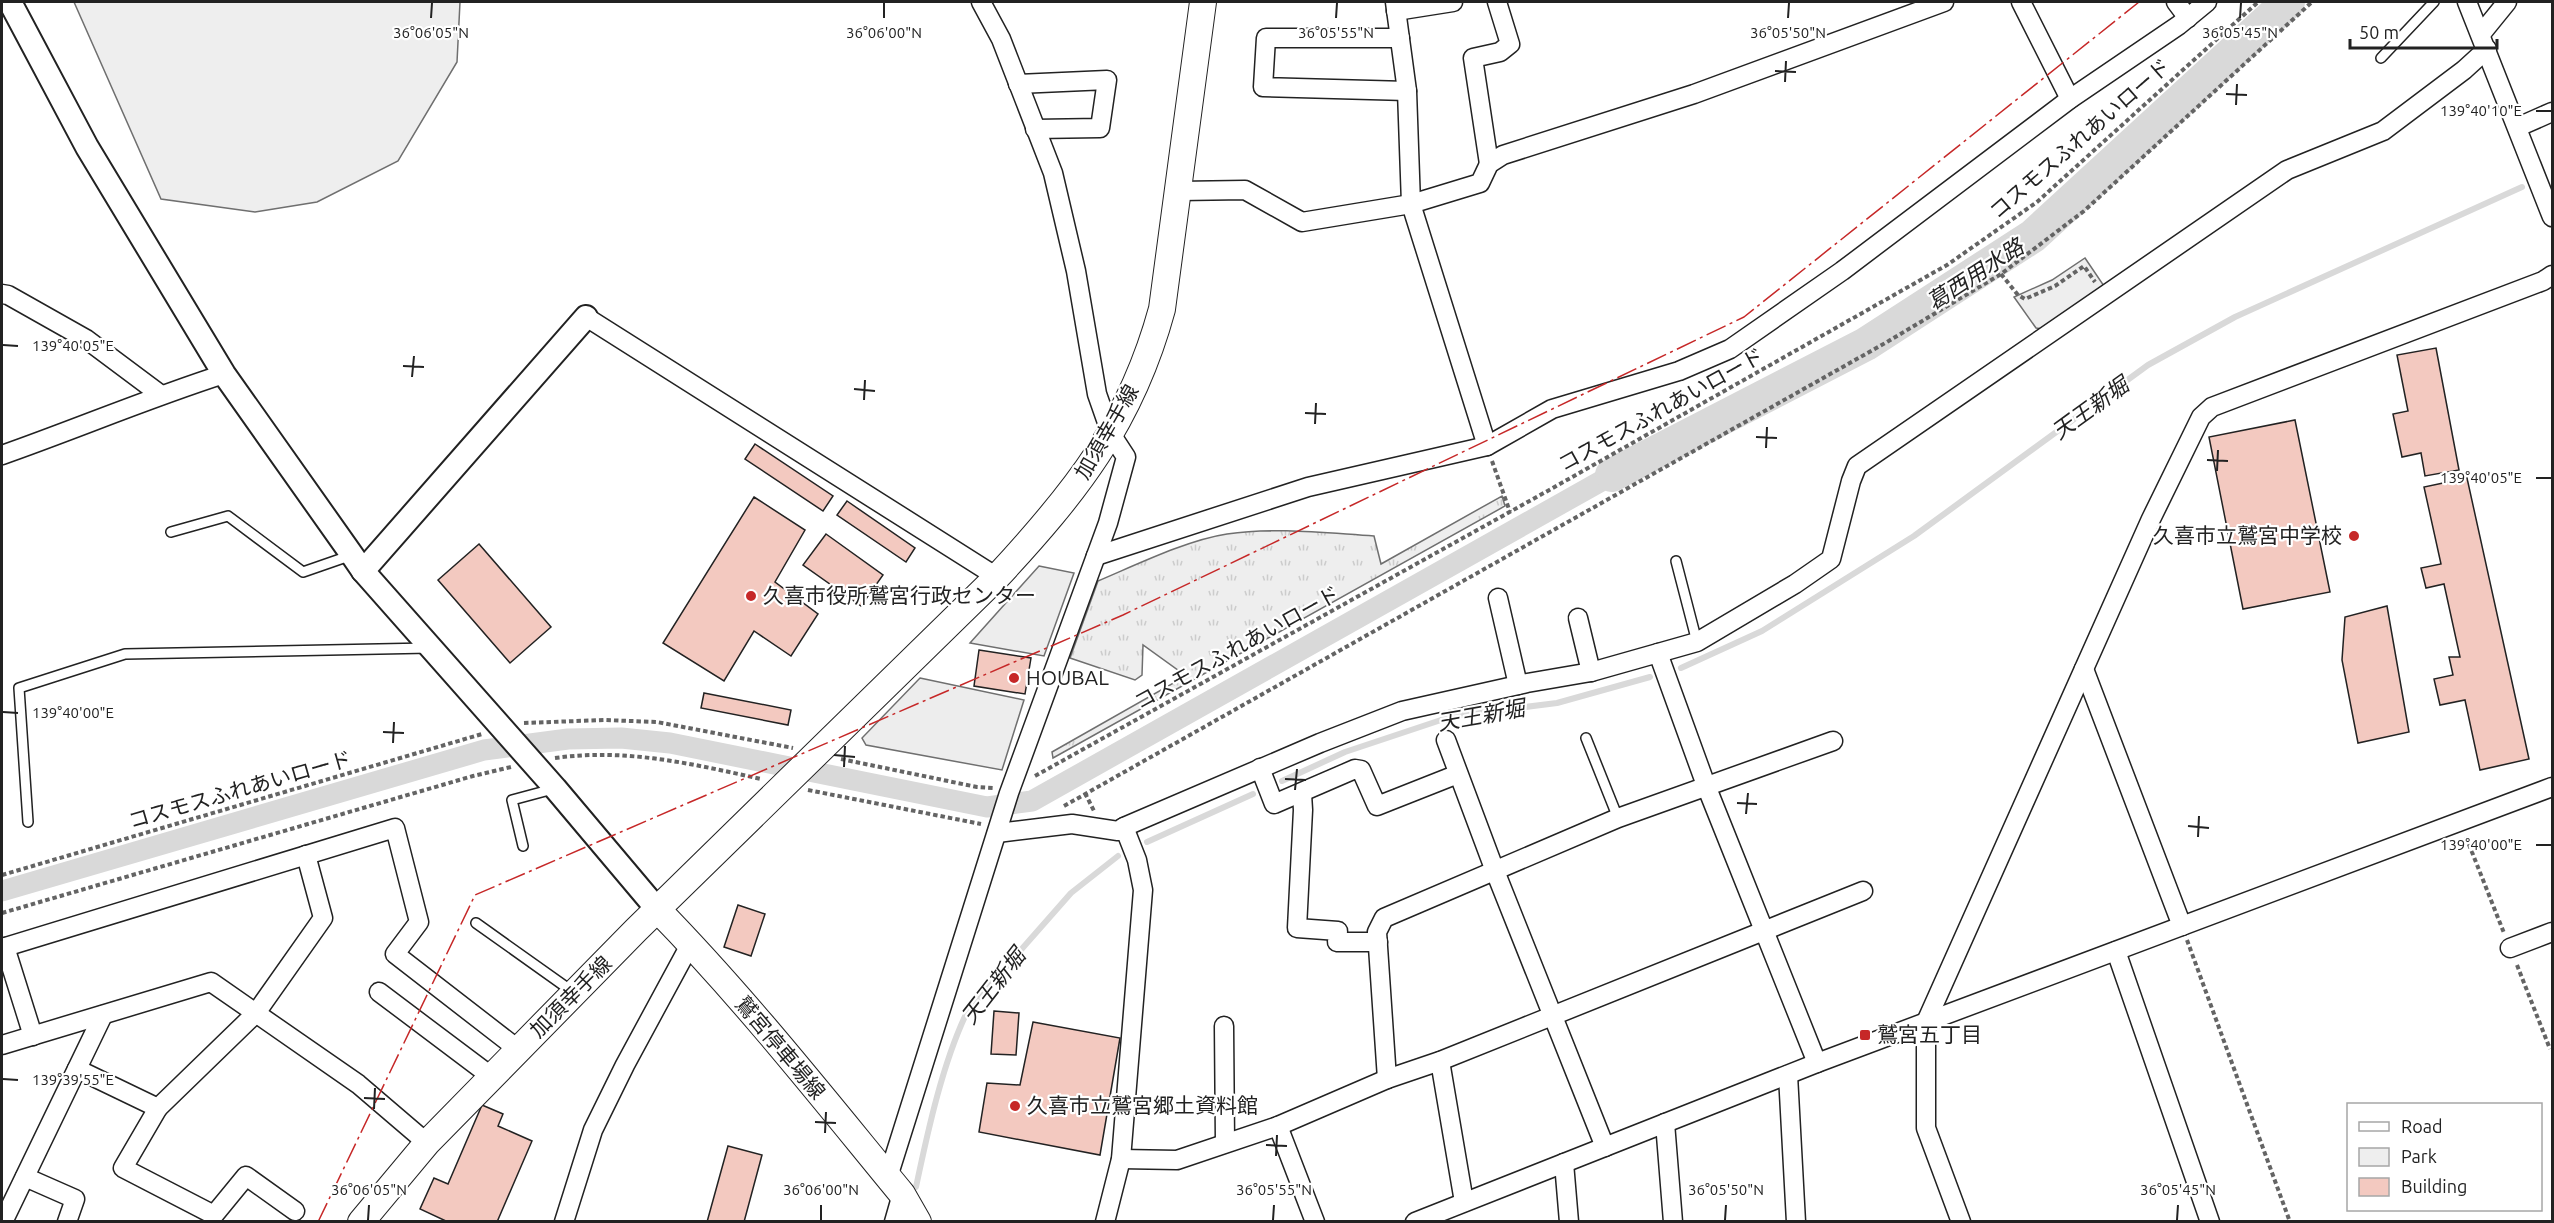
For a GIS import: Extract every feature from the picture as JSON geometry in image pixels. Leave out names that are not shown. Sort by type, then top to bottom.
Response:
[{"type":"main road","name":"加須幸手線","points":[[361,1221],[427,1143],[657,909],[997,577],[1059,508],[1084,476],[1111,434],[1151,349],[1162,309],[1203,2]]},
{"type":"main road","name":"鷲宮停車場線","points":[[657,909],[691,944],[895,1185],[918,1221]]},
{"type":"street","points":[[10,2],[87,147],[224,374],[358,563],[555,788],[657,909]]},
{"type":"street","points":[[894,1221],[895,1185],[1005,790],[1108,523],[1126,457],[1111,434],[1097,394],[1076,271],[1053,173],[1001,39],[981,2]]},
{"type":"street","points":[[1453,2],[1395,6],[1407,91],[1411,204],[1487,446]]},
{"type":"street","points":[[1490,164],[1473,58],[1500,52],[1510,44],[1497,2]]},
{"type":"street","points":[[1179,191],[1245,190],[1302,222],[1411,204],[1480,183],[1490,164],[1503,155],[1694,94],[1944,2]]},
{"type":"street","points":[[2021,2],[2070,99]]},
{"type":"street","points":[[2176,2],[2188,18]]},
{"type":"street","points":[[1096,556],[1308,487],[1487,446],[1552,409],[1679,371],[1730,349],[1842,271],[2070,99],[2188,18],[2207,2]]},
{"type":"street","points":[[2467,2],[2553,217]]},
{"type":"street","points":[[996,826],[1072,824],[1118,831],[1260,768],[1402,711],[1518,685],[1591,672],[1697,642],[1831,560],[1857,466],[2287,170],[2382,131],[2464,70],[2507,2]]},
{"type":"street","points":[[1400,38],[1266,38],[1263,87],[1407,91]]},
{"type":"street","points":[[1018,84],[1107,80],[1100,128],[1035,129]]},
{"type":"street","points":[[2518,127],[2553,112]]},
{"type":"street","points":[[1961,1221],[1926,1128],[1926,1022],[2084,669],[2201,417],[2212,407],[2543,281],[2553,275]]},
{"type":"street","points":[[2,294],[8,295],[86,339],[161,394]]},
{"type":"street","points":[[358,563],[586,317],[997,577]]},
{"type":"street","points":[[2,455],[67,432],[161,394],[224,374]]},
{"type":"street","points":[[1498,598],[1518,685]]},
{"type":"street","points":[[1578,618],[1591,672]]},
{"type":"street","points":[[1658,653],[1707,788],[1817,1063]]},
{"type":"street","points":[[2084,669],[2182,926]]},
{"type":"street","points":[[1446,740],[1495,871],[1605,1147]]},
{"type":"street","points":[[1387,1079],[1377,932],[1384,918],[1618,818],[1833,741]]},
{"type":"street","points":[[1260,768],[1274,804],[1355,770],[1361,770],[1377,806],[1458,774]]},
{"type":"street","points":[[1415,1221],[1442,1216],[1464,1202],[1817,1063],[2553,787]]},
{"type":"street","points":[[1302,794],[1297,928],[1338,931],[1337,942],[1378,942]]},
{"type":"street","points":[[1105,1221],[1121,1160],[1143,890],[1137,860],[1124,827]]},
{"type":"street","points":[[33,1036],[3,948],[395,828],[419,922],[395,954],[519,1050]]},
{"type":"street","points":[[295,1211],[246,1176],[213,1218],[123,1168],[158,1108],[256,1013],[322,918],[306,855]]},
{"type":"street","points":[[1121,1160],[1177,1160],[1278,1126],[1387,1079],[1440,1061],[1863,891]]},
{"type":"street","points":[[2510,948],[2553,932]]},
{"type":"street","points":[[564,1221],[593,1130],[630,1055],[691,944]]},
{"type":"street","points":[[2116,951],[2210,1221]]},
{"type":"street","points":[[2,1046],[211,982],[358,1084],[427,1143]]},
{"type":"street","points":[[379,992],[492,1077]]},
{"type":"street","points":[[3,1221],[103,1015]]},
{"type":"street","points":[[1224,1026],[1225,1143]]},
{"type":"street","points":[[1440,1061],[1464,1202]]},
{"type":"street","points":[[77,1069],[158,1108]]},
{"type":"street","points":[[1788,1075],[1796,1221]]},
{"type":"street","points":[[1665,1123],[1672,1221]]},
{"type":"street","points":[[1278,1126],[1315,1221]]},
{"type":"street","points":[[1564,1163],[1569,1221]]},
{"type":"street","points":[[25,1177],[75,1199],[68,1221]]},
{"type":"lane","points":[[2381,58],[2434,2]]},
{"type":"lane","points":[[171,532],[228,516],[303,572],[358,563]]},
{"type":"lane","points":[[1676,561],[1697,642]]},
{"type":"lane","points":[[28,822],[19,688],[125,654],[431,648]]},
{"type":"lane","points":[[1586,738],[1618,818]]},
{"type":"lane","points":[[523,846],[512,800],[555,788]]},
{"type":"lane","points":[[476,923],[575,993]]},
{"type":"path","name":"コスモスふれあいロード","points":[[1031,777],[1058,765],[1510,512],[1947,264],[2037,202],[2258,2]]},
{"type":"path","points":[[1056,810],[1887,342],[2001,274],[2084,211],[2312,2]]},
{"type":"path","points":[[2001,274],[2018,296],[2025,299],[2055,286],[2084,266],[2105,296]]},
{"type":"path","points":[[1487,446],[1510,512]]},
{"type":"path","name":"コスモスふれあいロード","points":[[2,875],[504,730],[604,720],[657,722],[814,756],[977,787],[1005,790]]},
{"type":"path","points":[[2,913],[473,776],[530,761],[586,755],[634,756],[686,763],[996,826]]},
{"type":"path","points":[[2182,926],[2290,1221]]},
{"type":"green space","points":[[74,2],[460,2],[457,62],[398,161],[317,202],[255,212],[161,199]]},
{"type":"green space","points":[[2085,258],[2104,286],[2043,329],[2036,328],[2014,297],[2052,280]]},
{"type":"green space","points":[[1502,496],[1505,506],[1053,758],[1052,752],[1186,676],[1143,645],[1142,675],[1135,680],[1070,658],[1098,581],[1195,542],[1245,532],[1300,531],[1374,536],[1381,564]]},
{"type":"shaded area","points":[[1039,566],[1074,573],[1044,656],[970,643]]},
{"type":"shaded area","points":[[920,678],[1024,700],[1002,770],[866,745],[862,738]]},
{"type":"building","points":[[2436,348],[2459,470],[2425,476],[2421,453],[2402,457],[2393,414],[2408,411],[2397,355]]},
{"type":"building","points":[[2295,420],[2330,592],[2243,609],[2209,437]]},
{"type":"building","points":[[755,444],[833,496],[823,511],[745,459]]},
{"type":"building","points":[[2467,478],[2529,759],[2480,770],[2465,700],[2440,705],[2434,679],[2453,675],[2449,657],[2460,657],[2444,584],[2426,588],[2421,568],[2441,564],[2424,487]]},
{"type":"building","points":[[754,497],[805,530],[775,582],[818,614],[791,656],[754,631],[724,681],[663,643]]},
{"type":"building","points":[[847,501],[915,548],[906,562],[837,515]]},
{"type":"building","points":[[826,534],[883,575],[861,606],[803,565]]},
{"type":"building","points":[[479,544],[551,627],[510,663],[438,580]]},
{"type":"building","points":[[2387,606],[2409,732],[2358,743],[2342,660],[2345,617]]},
{"type":"building","points":[[979,650],[1031,658],[1025,694],[974,686]]},
{"type":"building","points":[[704,693],[791,710],[788,725],[701,708]]},
{"type":"building","points":[[738,905],[765,914],[751,956],[724,947]]},
{"type":"building","points":[[994,1011],[1019,1013],[1016,1055],[991,1054]]},
{"type":"building","points":[[1033,1022],[1120,1038],[1100,1155],[979,1132],[987,1083],[1020,1085]]},
{"type":"building","points":[[482,1105],[503,1114],[498,1126],[532,1141],[497,1222],[448,1222],[420,1209],[434,1178],[448,1184]]},
{"type":"building","points":[[728,1146],[762,1155],[744,1222],[707,1222]]},
{"type":"waterway","name":"葛西用水路","points":[[1612,475],[1866,344],[2033,236],[2288,2]]},
{"type":"waterway","name":"天王新堀","points":[[1681,668],[1762,631],[1914,536],[2148,365],[2235,317],[2522,187]]},
{"type":"waterway","points":[[2,891],[484,750],[568,739],[621,738],[670,743],[987,807],[1032,801],[1612,475]]},
{"type":"waterway","name":"天王新堀","points":[[1282,781],[1345,752],[1453,716],[1557,703],[1650,677]]},
{"type":"waterway","name":"天王新堀","points":[[1147,842],[1253,794]]},
{"type":"waterway","name":"天王新堀","points":[[916,1187],[944,1073],[968,1010],[1071,893],[1118,856]]},
{"type":"power","points":[[318,1222],[475,895],[1123,615],[1744,317],[2139,2]]},
{"type":"place","name":"久喜市立鷲宮中学校","points":[[2354,536]]},
{"type":"place","name":"久喜市役所鷲宮行政センター","points":[[751,596]]},
{"type":"place","name":"HOUBAL","points":[[1014,678]]},
{"type":"place","name":"鷲宮五丁目","points":[[1865,1035]]},
{"type":"place","name":"久喜市立鷲宮郷土資料館","points":[[1015,1106]]}]
